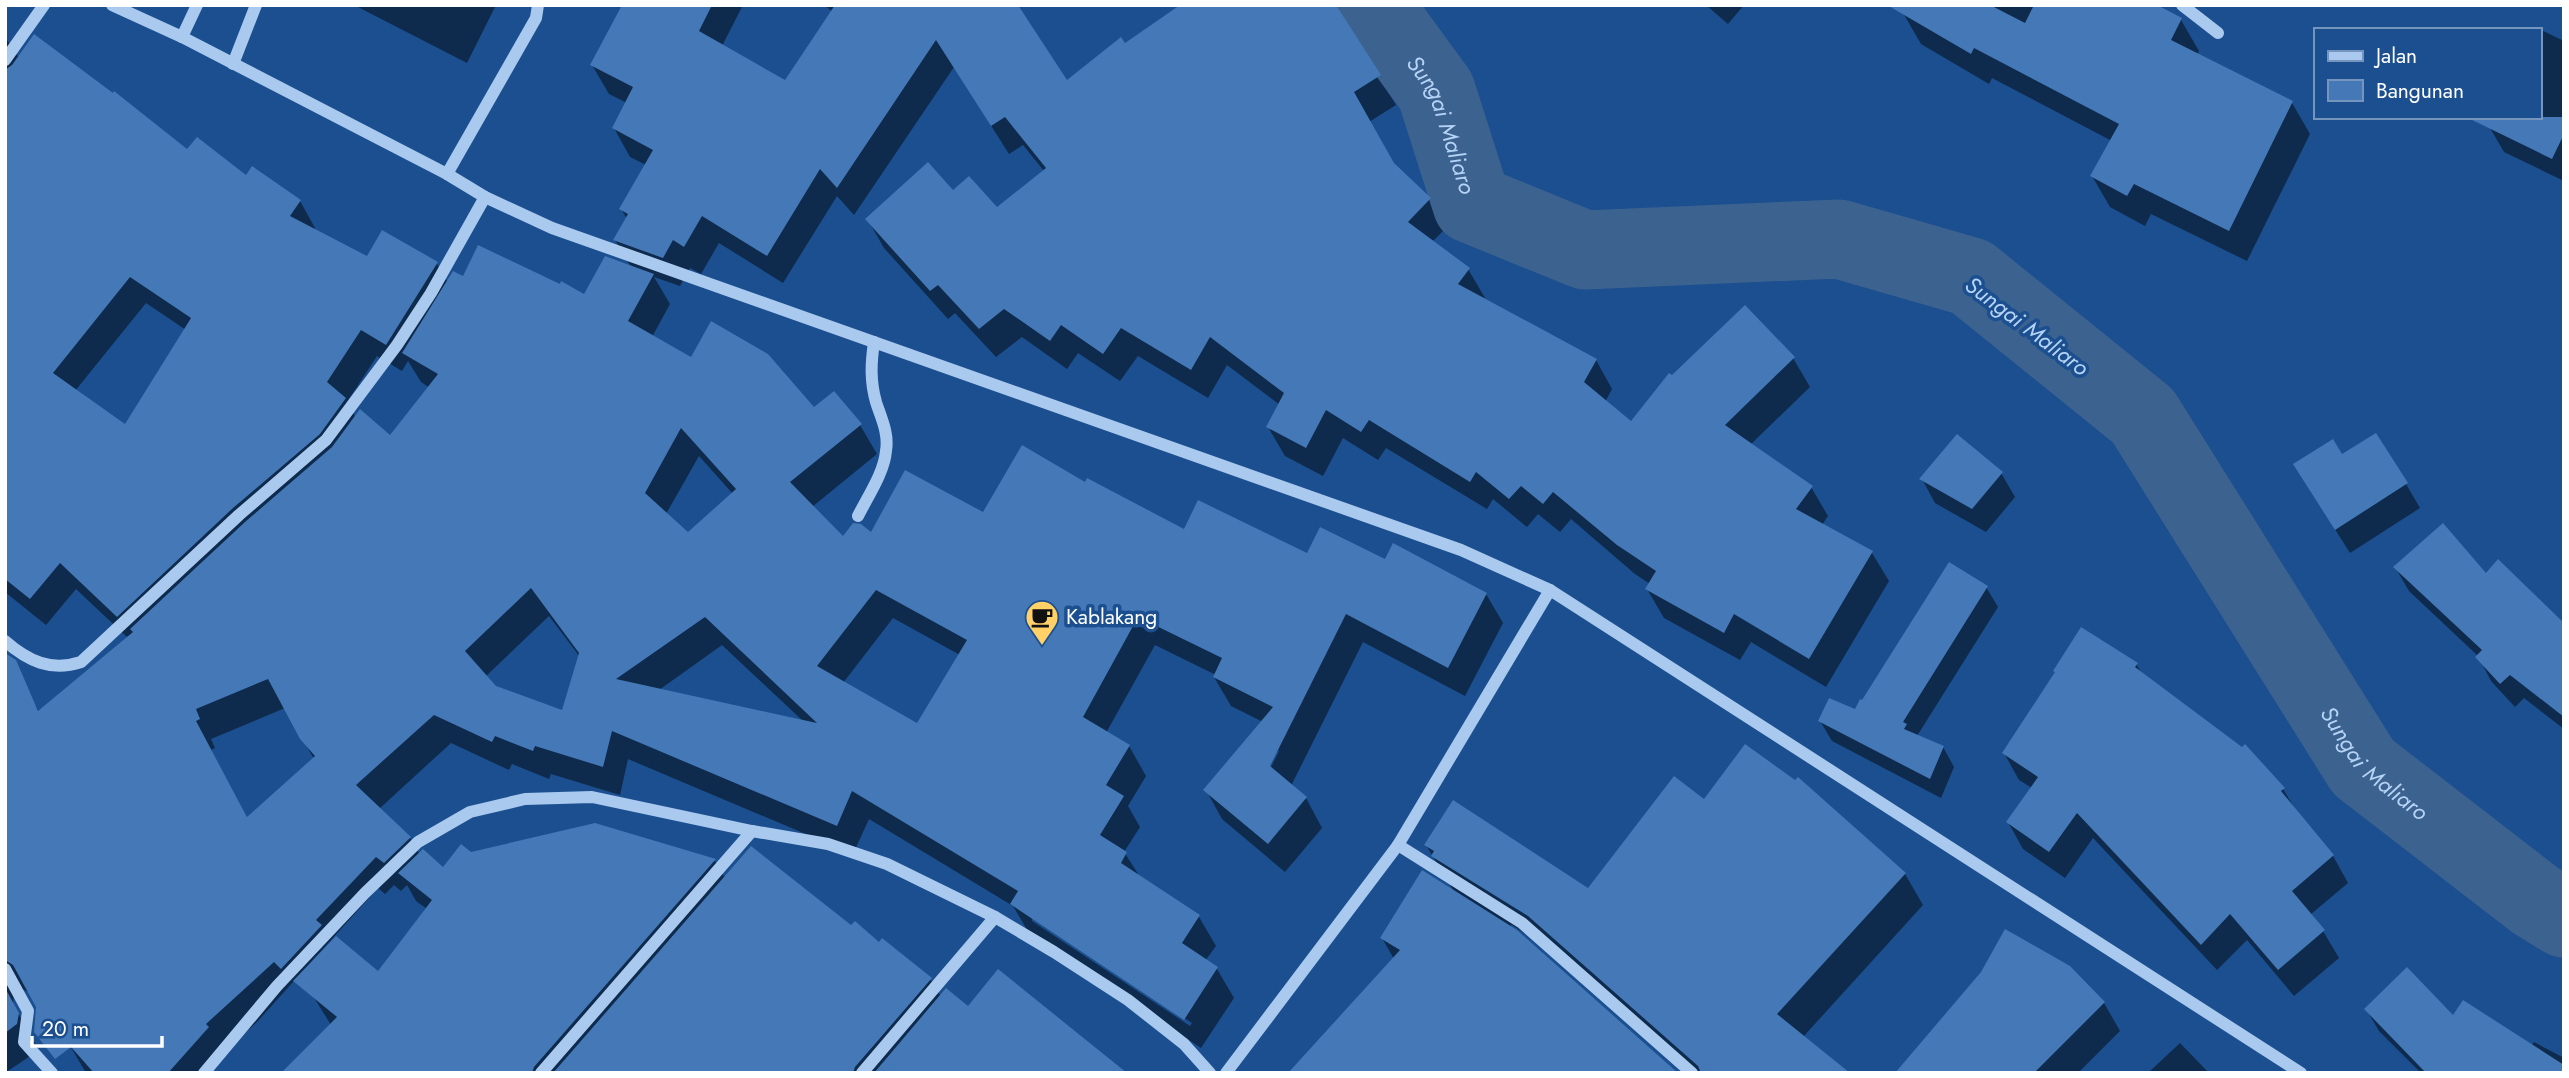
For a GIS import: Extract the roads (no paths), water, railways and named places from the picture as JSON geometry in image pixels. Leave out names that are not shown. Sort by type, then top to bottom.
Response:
[{"type":"street","points":[[5,60],[44,5]]},
{"type":"street","points":[[112,5],[182,37],[447,174],[485,197],[552,228],[1461,550],[1550,590],[2301,1073]]},
{"type":"street","points":[[182,37],[197,5]]},
{"type":"street","points":[[233,64],[256,5]]},
{"type":"street","points":[[447,174],[536,18],[538,5]]},
{"type":"street","points":[[2182,5],[2218,33]]},
{"type":"street","points":[[5,641],[19,653],[52,667],[81,662],[239,515],[326,440],[346,417],[397,345],[431,293],[485,197]]},
{"type":"street","points":[[858,516],[887,451],[885,427],[870,370],[874,342]]},
{"type":"street","points":[[1226,1073],[1398,845],[1550,590]]},
{"type":"street","points":[[204,1073],[276,986],[418,842],[470,812],[525,799],[592,797],[828,844],[887,864],[995,917],[1054,952],[1128,1000],[1184,1044],[1210,1073]]},
{"type":"street","points":[[541,1073],[752,831]]},
{"type":"street","points":[[1398,845],[1522,923],[1692,1073]]},
{"type":"street","points":[[862,1073],[995,917]]},
{"type":"street","points":[[5,969],[28,1011],[24,1042],[51,1073]]},
{"type":"waterway","name":"Sungai Maliaro","points":[[1373,5],[1436,91],[1472,204],[1585,250],[1839,239],[1971,277],[2143,416],[2363,767],[2535,900],[2564,918]]},
{"type":"place","name":"Kablakang","points":[[1042,647]]}]
